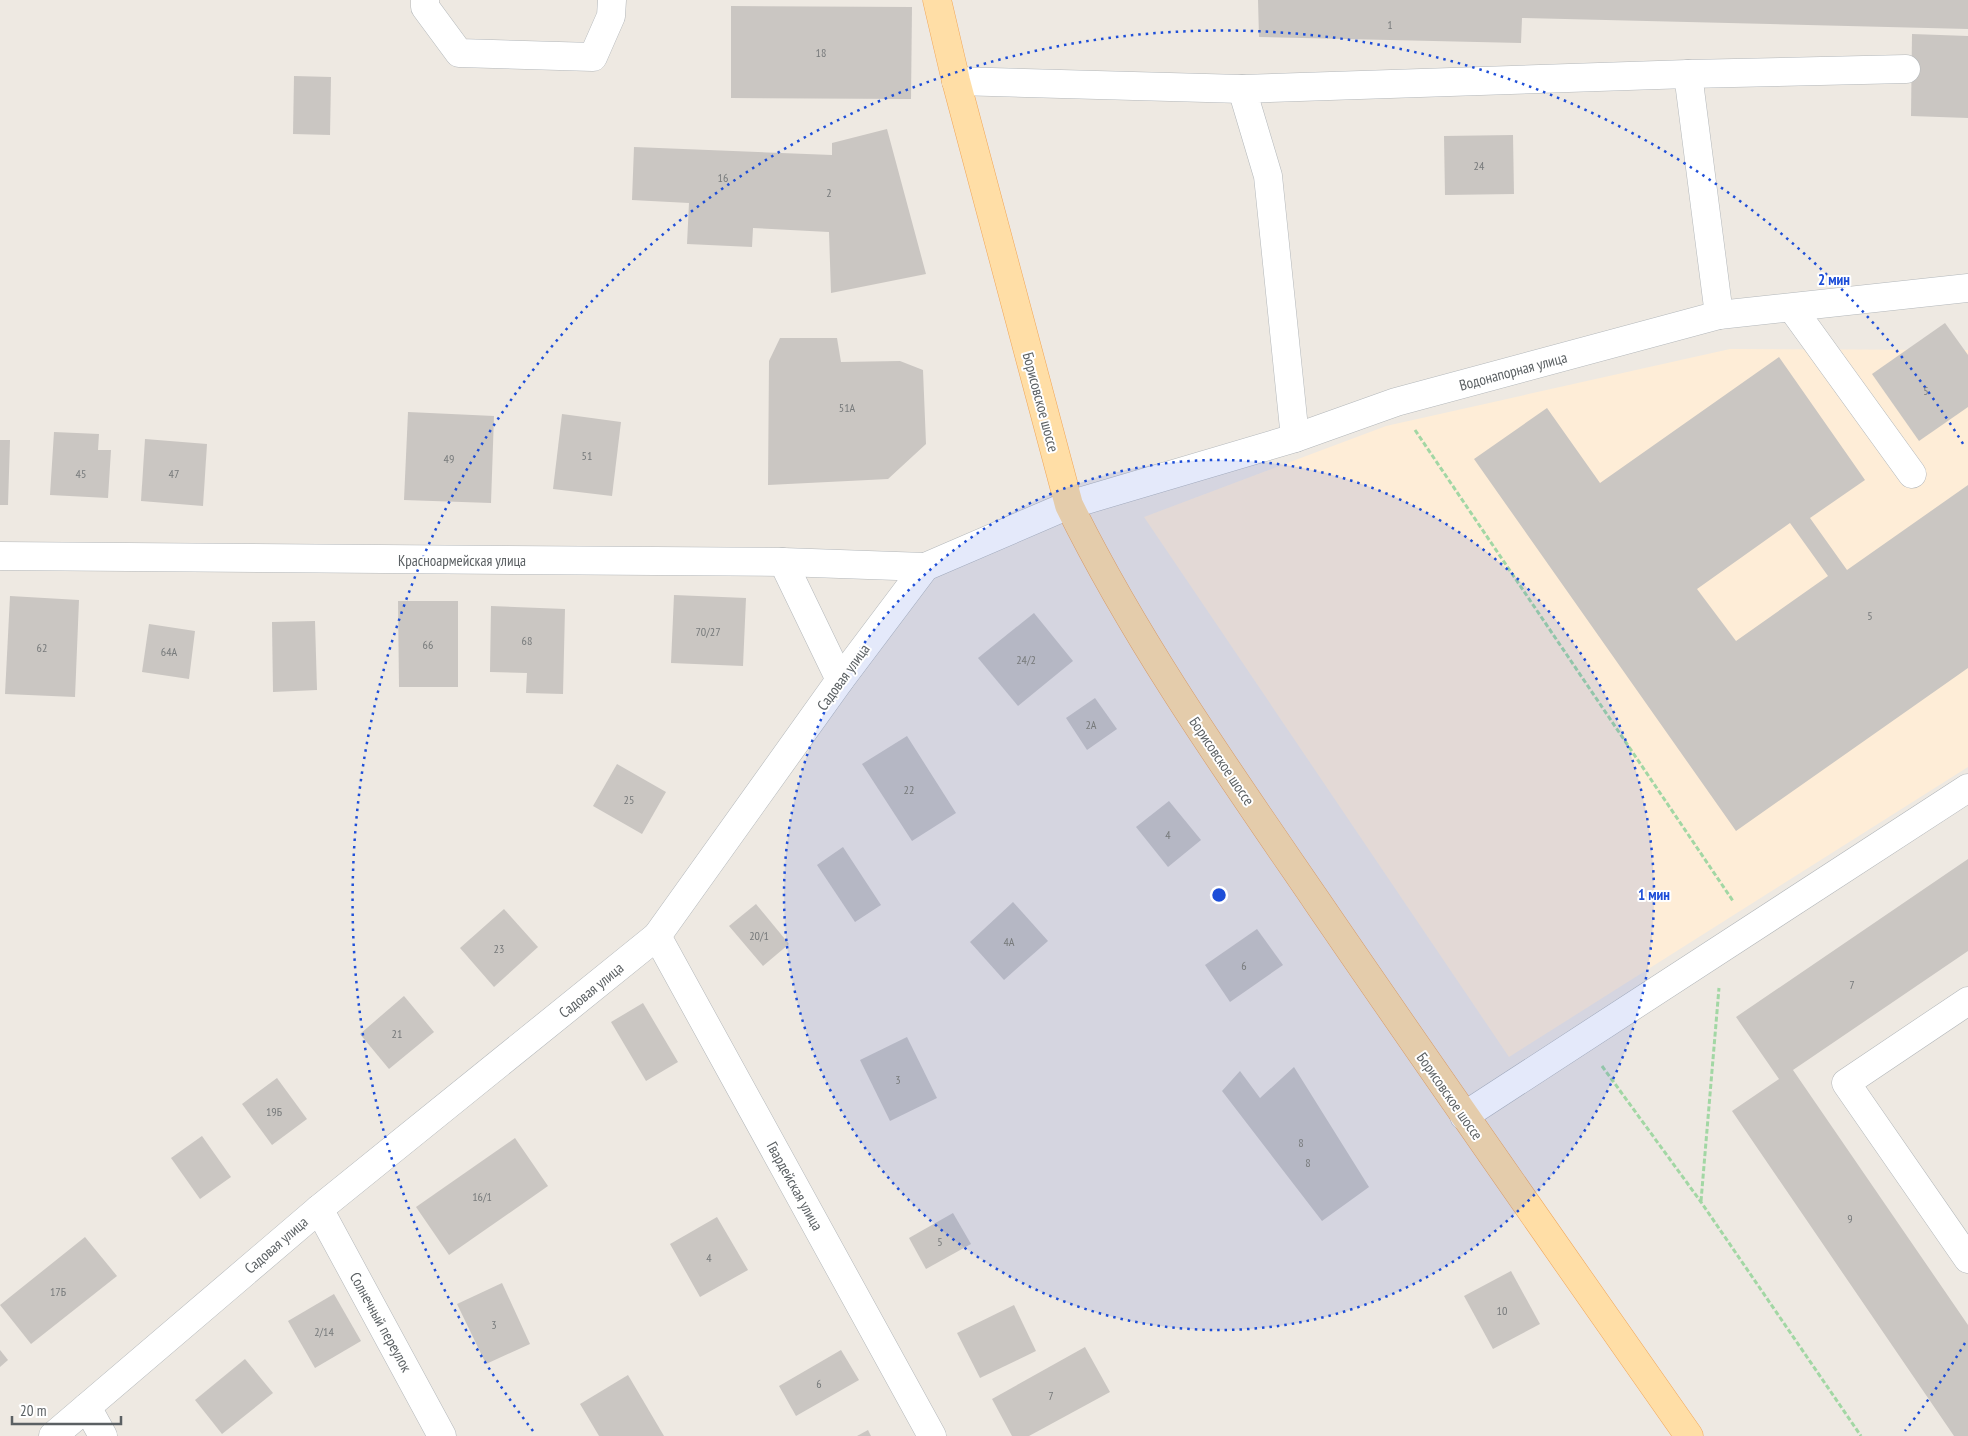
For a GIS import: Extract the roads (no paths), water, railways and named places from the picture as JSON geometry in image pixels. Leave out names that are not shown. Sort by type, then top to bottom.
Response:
[{"type":"main road","name":"Борисовское шоссе","points":[[936,0],[1069,505],[1091,550],[1193,719],[1464,1116],[1689,1436]]},
{"type":"street","points":[[425,0],[425,7],[459,53],[593,57],[611,16],[612,0]]},
{"type":"street","points":[[956,81],[1242,90],[1688,74],[1906,70]]},
{"type":"street","points":[[1688,74],[1718,315]]},
{"type":"street","points":[[1242,90],[1268,176],[1295,438]]},
{"type":"street","name":"Водонапорная улица","points":[[1069,505],[1295,438],[1396,402],[1718,315],[1968,288]]},
{"type":"street","points":[[1792,308],[1912,474]]},
{"type":"street","name":"Садовая улица","points":[[53,1436],[319,1209],[657,936],[840,680],[925,567],[1069,505]]},
{"type":"street","name":"Красноармейская улица","points":[[0,556],[783,562],[925,567]]},
{"type":"street","points":[[783,562],[840,680]]},
{"type":"street","points":[[1464,1116],[1968,788]]},
{"type":"street","name":"Гвардейская улица","points":[[657,936],[932,1436]]},
{"type":"street","points":[[1968,1001],[1846,1082],[1968,1259]]},
{"type":"street","name":"Солнечный переулок","points":[[319,1209],[442,1436]]},
{"type":"street","points":[[87,1407],[103,1436]]}]
